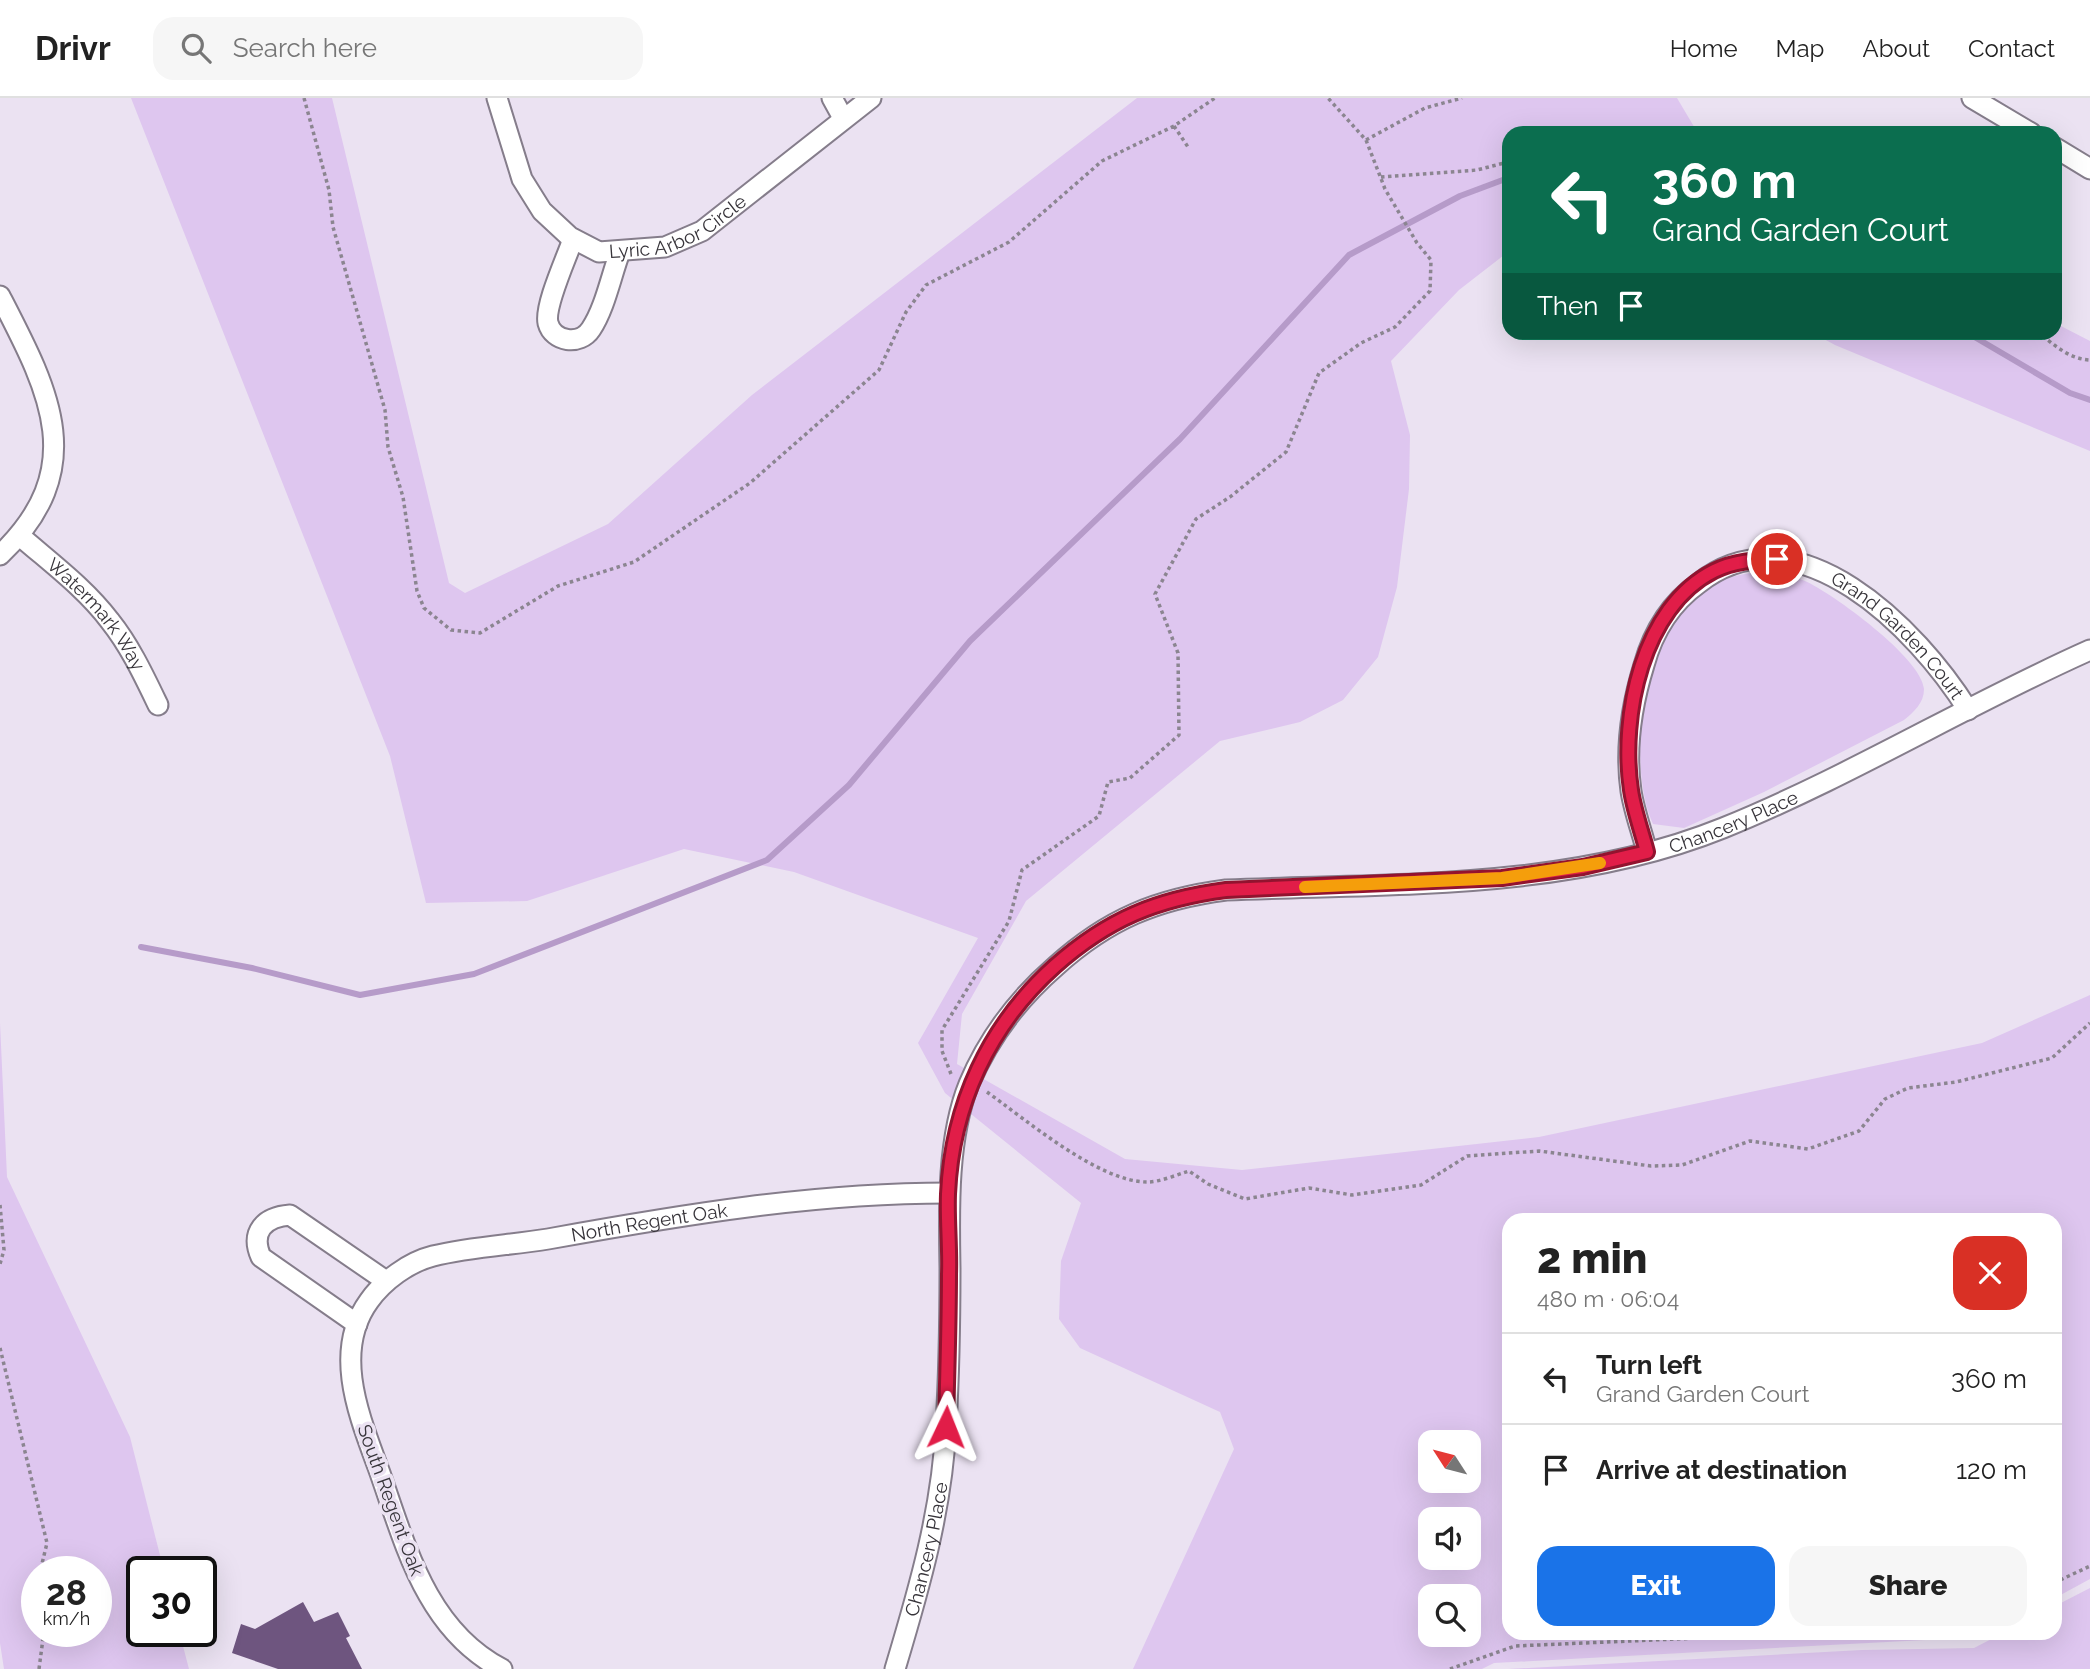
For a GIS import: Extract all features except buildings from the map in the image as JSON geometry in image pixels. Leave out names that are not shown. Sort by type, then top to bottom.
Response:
[{"type":"street","name":"Lyric Arbor Circle","points":[[497,98],[522,179],[542,211],[573,239],[599,253],[665,247],[702,230],[742,202],[871,98]]},
{"type":"street","points":[[832,98],[843,118]]},
{"type":"street","points":[[1972,98],[2019,126]]},
{"type":"street","points":[[2062,152],[2090,169]]},
{"type":"street","points":[[573,239],[548,315],[551,330],[563,339],[578,340],[590,331],[620,252]]},
{"type":"street","points":[[0,296],[44,388],[55,458],[46,490],[34,516],[20,536],[0,555]]},
{"type":"street","name":"Watermark Way","points":[[20,536],[86,593],[110,621],[131,650],[158,705]]},
{"type":"street","name":"Grand Garden Court","points":[[1647,852],[1631,790],[1629,738],[1638,685],[1648,649],[1667,615],[1684,594],[1713,572],[1743,561],[1777,559],[1833,576],[1902,626],[1930,656],[1968,710]]},
{"type":"street","name":"Chancery Place","points":[[895,1669],[920,1586],[939,1500],[946,1427],[948,1193],[968,1086],[1002,1025],[1043,977],[1094,936],[1150,905],[1186,895],[1226,890],[1502,878],[1583,867],[1647,852],[1722,829],[2090,650]]},
{"type":"street","name":"North Regent Oak","points":[[368,1301],[386,1281],[432,1256],[670,1217],[844,1195],[948,1193]]},
{"type":"street","points":[[357,1324],[261,1257],[255,1243],[258,1230],[267,1220],[289,1215],[386,1281]]},
{"type":"street","name":"South Regent Oak","points":[[368,1301],[357,1324],[351,1353],[353,1397],[408,1553],[429,1598],[446,1625],[480,1657],[502,1669]]},
{"type":"path","points":[[304,98],[329,190],[333,227],[385,410],[388,447],[403,497],[417,591],[424,608],[451,630],[480,633],[558,586],[634,562],[750,483],[879,370],[906,313],[926,285],[1009,242],[1102,161],[1174,126],[1215,98]]},
{"type":"path","points":[[1328,98],[1366,140],[1385,188],[1417,243],[1431,260],[1430,291],[1395,327],[1361,343],[1318,373],[1286,452],[1230,497],[1196,519],[1155,594],[1178,653],[1179,735],[1130,778],[1108,782],[1099,816],[1022,870],[1009,921],[942,1030],[942,1051],[955,1082],[988,1092],[1043,1136],[1122,1177],[1148,1182],[1189,1171],[1208,1184],[1245,1199],[1309,1188],[1352,1195],[1421,1185],[1467,1156],[1539,1151],[1651,1166],[1682,1165],[1750,1140],[1808,1149],[1859,1131],[1885,1099],[1908,1088],[1956,1082],[2052,1058],[2090,1023]]},
{"type":"path","points":[[1366,140],[1425,108],[1462,98]]},
{"type":"path","points":[[1174,126],[1188,147]]},
{"type":"path","points":[[1381,177],[1477,170],[1502,164]]},
{"type":"path","points":[[2047,340],[2080,360],[2090,360]]},
{"type":"path","points":[[0,1205],[4,1250],[0,1264]]},
{"type":"path","points":[[0,1348],[47,1543],[44,1556]]},
{"type":"path","points":[[2062,1579],[2090,1566]]},
{"type":"path","points":[[1450,1669],[1515,1646],[1653,1640]]},
{"type":"path","points":[[39,1669],[42,1647]]},
{"type":"shaded area","points":[[131,98],[332,98],[449,583],[465,593],[608,524],[752,395],[1137,98],[1677,98],[1694,126],[1502,126],[1502,257],[1459,290],[1391,361],[1410,435],[1409,489],[1397,587],[1378,657],[1343,700],[1300,722],[1220,741],[1026,901],[962,1014],[957,1064],[1125,1159],[1242,1170],[1539,1137],[1982,1043],[2090,995],[2090,1579],[2062,1594],[2062,1213],[1502,1213],[1502,1640],[1926,1640],[1494,1663],[1482,1669],[1133,1669],[1234,1449],[1220,1412],[1080,1348],[1059,1319],[1061,1261],[1081,1203],[945,1093],[918,1043],[978,938],[794,872],[684,849],[527,901],[426,903],[390,756]]},
{"type":"shaded area","points":[[2062,327],[2090,341],[2090,451],[1826,340],[2062,340]]},
{"type":"shaded area","points":[[1768,571],[1800,579],[1818,588],[1874,628],[1893,644],[1919,676],[1924,689],[1922,699],[1904,720],[1764,792],[1684,828],[1653,824],[1646,803],[1640,752],[1645,697],[1659,647],[1679,617],[1712,586],[1731,577]]},
{"type":"shaded area","points":[[0,1023],[7,1177],[130,1437],[160,1556],[126,1556],[126,1647],[183,1647],[189,1669],[4,1669],[0,1643]]},
{"type":"shaded area","points":[[2090,1588],[2090,1669],[1508,1669],[1862,1650],[1974,1648],[1989,1640],[2062,1640],[2062,1602]]},
{"type":"waterway","points":[[141,947],[252,968],[360,995],[474,974],[767,860],[849,785],[970,641],[1180,439],[1349,255],[1460,196],[1502,180]]},
{"type":"waterway","points":[[1980,340],[2070,393],[2090,400]]},
{"type":"slow traffic","points":[[1305,887],[1502,878],[1600,863]]},
{"type":"route","points":[[946,1427],[950,1270],[948,1193],[961,1114],[968,1086],[984,1054],[1021,1000],[1043,977],[1065,957],[1121,919],[1150,905],[1186,895],[1226,890],[1502,878],[1583,867],[1647,852],[1631,790],[1629,738],[1638,685],[1648,649],[1667,615],[1684,594],[1713,572],[1743,561],[1777,559]]}]
